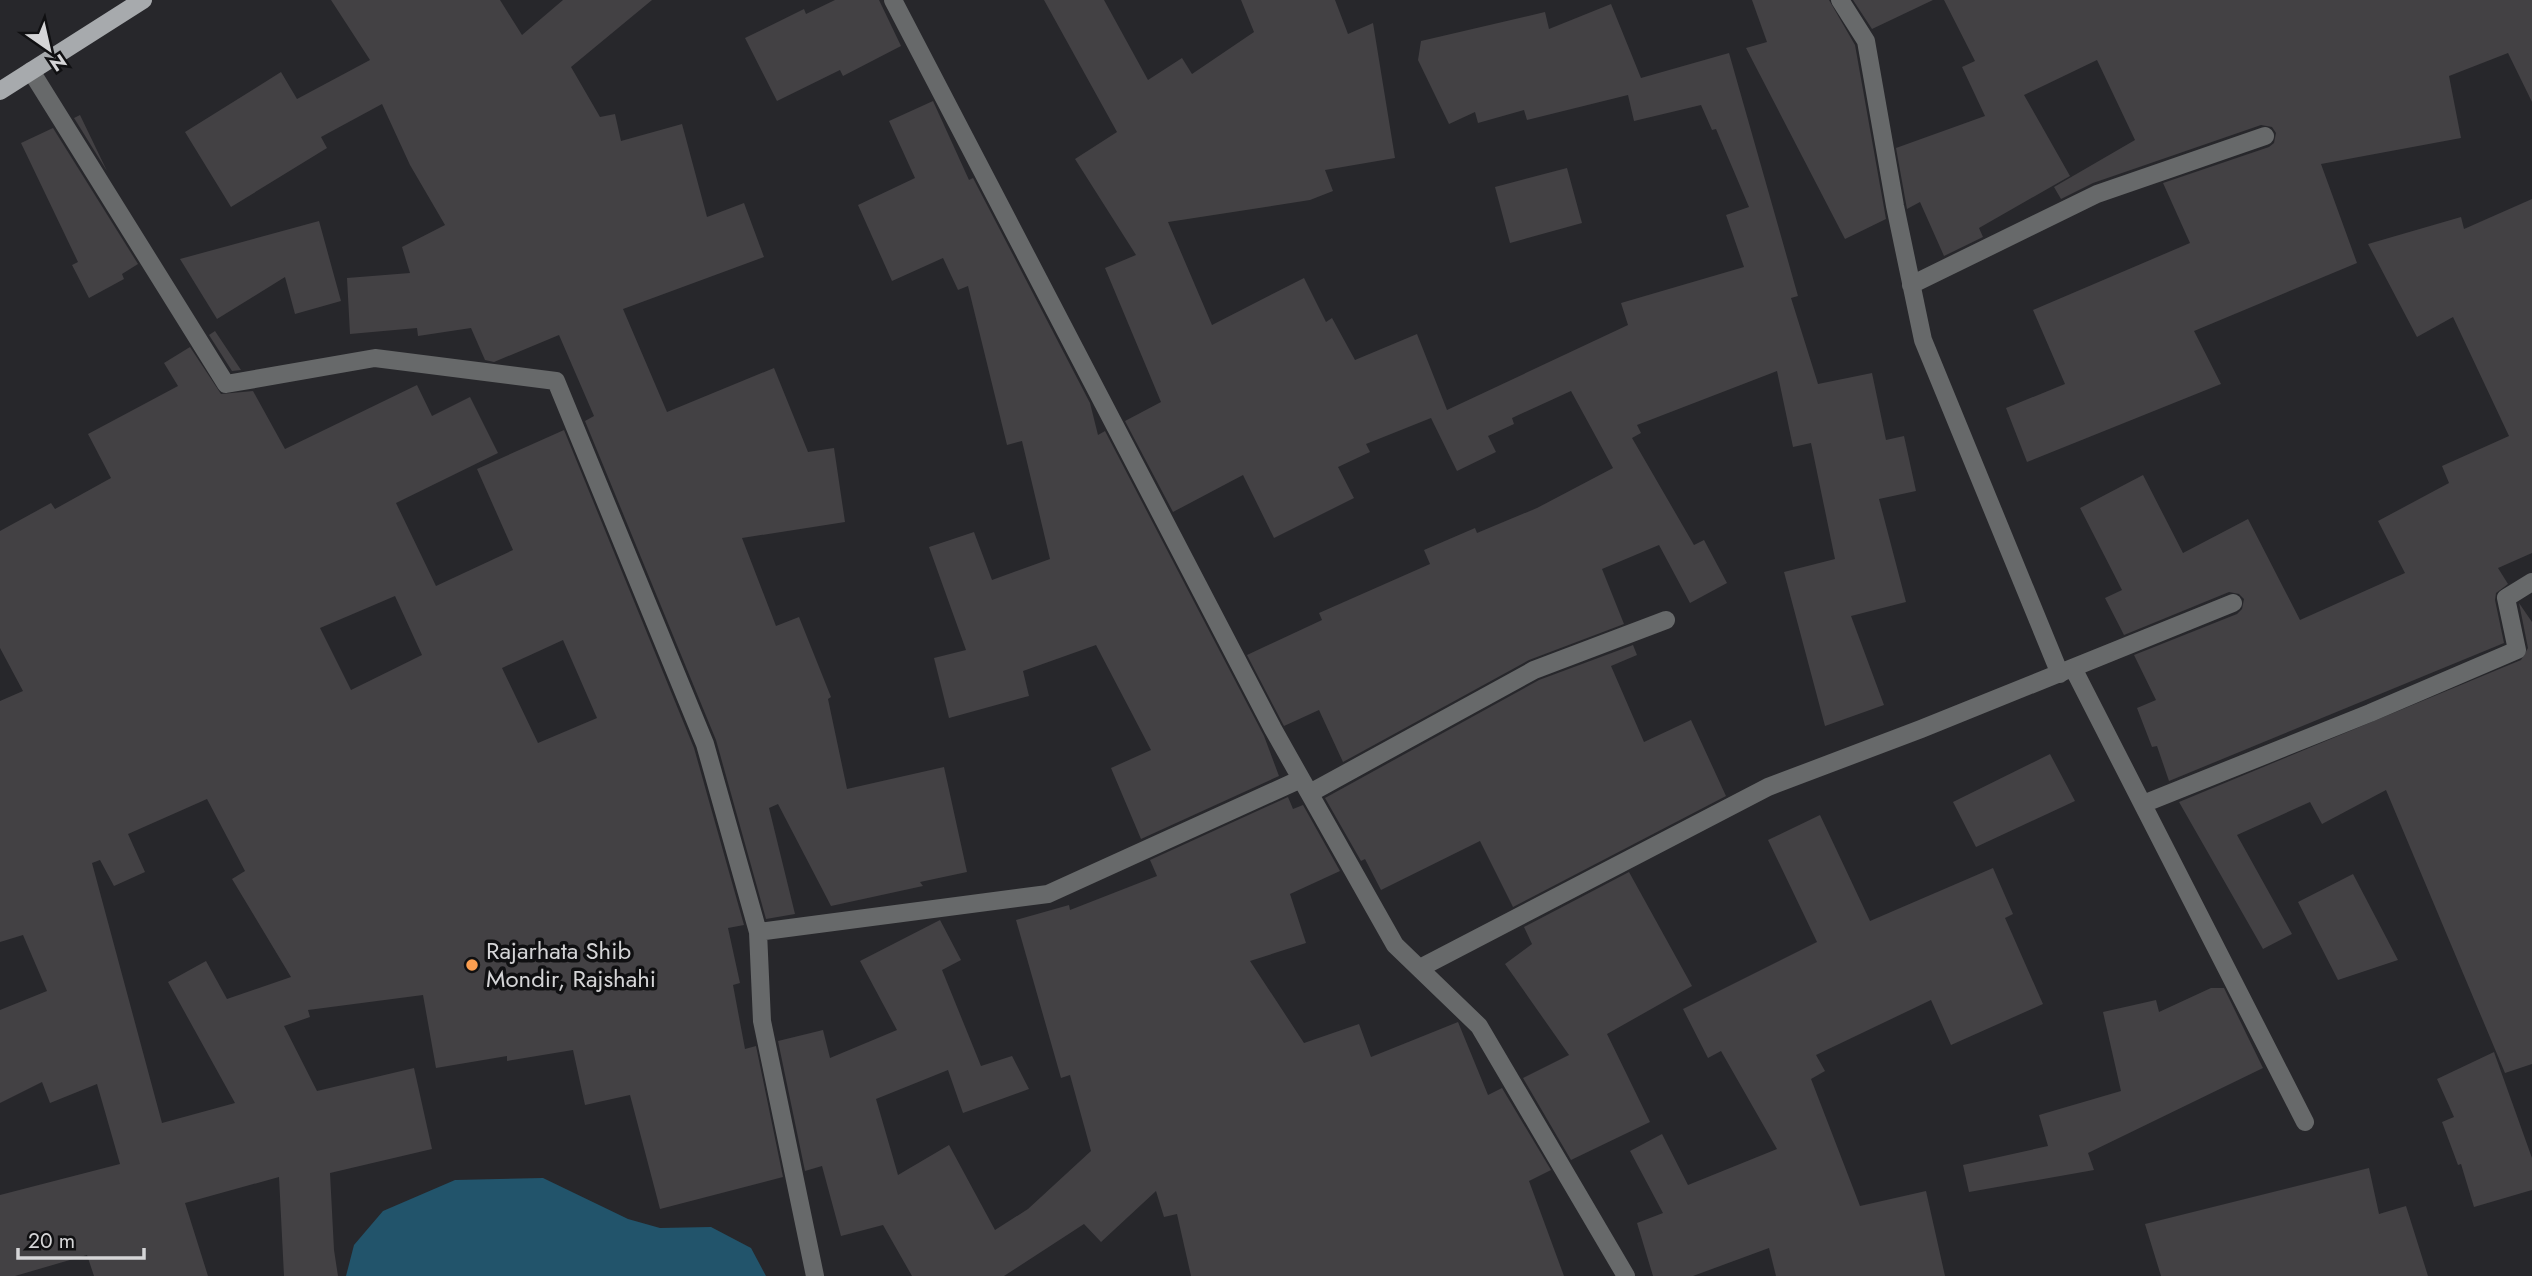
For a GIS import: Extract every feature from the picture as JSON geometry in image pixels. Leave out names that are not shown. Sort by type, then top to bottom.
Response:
[{"type":"main road","points":[[0,91],[143,0]]},
{"type":"street","points":[[893,0],[1306,786],[1395,945],[1479,1026],[1626,1276]]},
{"type":"street","points":[[1840,0],[1866,41],[1923,340],[2066,671],[2143,804],[2305,1122]]},
{"type":"street","points":[[31,71],[226,384],[375,358],[556,381],[705,744],[758,932],[762,1021],[816,1276]]},
{"type":"street","points":[[1912,285],[2096,194],[2265,136]]},
{"type":"street","points":[[2143,804],[2370,713],[2517,650],[2506,598],[2532,582]]},
{"type":"street","points":[[1420,968],[1768,787],[2232,603]]},
{"type":"street","points":[[758,932],[1048,894],[1306,786],[1534,670],[1666,620]]},
{"type":"water","points":[[543,1178],[628,1219],[660,1228],[711,1227],[751,1248],[766,1276],[346,1276],[354,1245],[383,1211],[455,1180]]},
{"type":"building","points":[[331,0],[500,0],[522,35],[563,0],[652,0],[571,67],[600,117],[615,114],[621,141],[682,124],[707,217],[744,203],[764,257],[623,309],[667,412],[774,368],[808,452],[834,448],[845,522],[742,538],[776,626],[799,617],[831,697],[828,699],[847,789],[944,767],[967,872],[920,882],[923,886],[831,906],[778,804],[769,808],[795,914],[766,919],[716,740],[585,421],[594,416],[559,335],[494,362],[485,360],[471,328],[418,336],[417,328],[350,334],[347,278],[410,273],[402,247],[445,225],[410,165],[382,104],[321,137],[327,148],[231,207],[185,132],[281,72],[297,99],[370,60]]},
{"type":"building","points":[[835,0],[879,0],[901,46],[843,76],[840,70],[777,101],[745,38],[804,9],[806,14]]},
{"type":"building","points":[[1044,0],[1104,0],[1148,80],[1182,58],[1192,74],[1254,32],[1241,0],[1335,0],[1348,34],[1373,23],[1395,158],[1325,170],[1333,191],[1310,200],[1168,222],[1212,325],[1304,278],[1326,322],[1332,318],[1355,360],[1417,334],[1447,410],[1628,325],[1621,303],[1744,267],[1726,215],[1749,207],[1716,129],[1712,130],[1701,105],[1634,121],[1628,95],[1527,120],[1524,110],[1478,123],[1475,112],[1449,124],[1418,60],[1421,41],[1545,12],[1549,29],[1611,4],[1641,78],[1729,53],[1798,296],[1791,298],[1818,384],[1872,373],[1886,440],[1904,436],[1916,491],[1879,499],[1906,602],[1851,616],[1884,705],[1825,726],[1784,572],[1835,559],[1811,443],[1793,447],[1777,371],[1637,425],[1641,433],[1632,438],[1694,545],[1704,540],[1727,583],[1690,603],[1659,545],[1602,569],[1624,624],[1529,660],[1343,762],[1319,710],[1284,726],[1247,655],[1322,620],[1319,613],[1430,564],[1424,550],[1475,528],[1477,533],[1537,508],[1613,468],[1571,391],[1512,418],[1514,424],[1488,436],[1496,452],[1457,471],[1431,418],[1366,444],[1370,452],[1338,467],[1354,498],[1274,538],[1243,475],[1173,512],[1125,421],[1161,402],[1105,268],[1136,255],[1075,159],[1117,132]]},
{"type":"building","points":[[1752,0],[1829,0],[1855,45],[1886,219],[1845,239],[1746,48],[1767,42]]},
{"type":"building","points":[[1853,0],[1933,0],[1872,29]]},
{"type":"building","points":[[1944,0],[2532,0],[2532,102],[2508,53],[2449,76],[2461,138],[2321,164],[2357,263],[2194,331],[2221,384],[2027,462],[2006,408],[2065,384],[2033,310],[2190,243],[2163,183],[2269,147],[2274,143],[2276,133],[2272,127],[2261,125],[2093,183],[2061,199],[2054,187],[2135,140],[2097,60],[2024,95],[2070,176],[1979,228],[1983,237],[1944,256],[1920,202],[1907,209],[1896,148],[1985,116],[1962,67],[1975,61]]},
{"type":"building","points":[[933,101],[969,180],[973,178],[1090,403],[1098,435],[1105,431],[1264,736],[1279,776],[1141,839],[1111,768],[1151,750],[1096,645],[1023,671],[1029,696],[949,718],[934,658],[966,650],[929,547],[974,532],[992,580],[1050,559],[1022,441],[1007,445],[968,286],[958,290],[943,258],[892,281],[858,205],[915,178],[889,121]]},
{"type":"building","points":[[80,115],[107,171],[74,118]]},
{"type":"building","points":[[53,128],[138,264],[122,274],[124,279],[89,298],[72,265],[78,262],[21,143]]},
{"type":"building","points":[[1567,168],[1582,223],[1510,243],[1495,187]]},
{"type":"building","points":[[2532,199],[2532,553],[2498,568],[2508,584],[2496,593],[2495,600],[2504,643],[2169,781],[2157,746],[2152,747],[2137,708],[2156,700],[2134,655],[2237,614],[2242,609],[2244,599],[2239,594],[2229,592],[2124,635],[2105,598],[2122,590],[2080,508],[2143,475],[2183,553],[2248,519],[2300,620],[2405,573],[2378,521],[2449,483],[2442,466],[2509,436],[2453,317],[2417,337],[2368,244],[2461,217],[2464,229]]},
{"type":"building","points":[[319,221],[341,301],[295,314],[285,277],[217,319],[180,259]]},
{"type":"building","points":[[215,331],[241,370],[232,371],[209,335]]},
{"type":"building","points":[[190,347],[221,394],[253,391],[285,449],[417,385],[432,416],[470,397],[498,453],[396,503],[436,586],[513,550],[477,469],[564,430],[694,748],[744,925],[728,928],[740,983],[733,985],[745,1049],[756,1046],[783,1177],[660,1209],[630,1095],[585,1105],[573,1050],[507,1061],[507,1056],[436,1068],[423,995],[308,1010],[310,1017],[284,1026],[317,1091],[414,1068],[432,1149],[330,1173],[338,1276],[284,1276],[279,1177],[185,1203],[208,1276],[94,1276],[87,1255],[15,1276],[0,1276],[0,1195],[120,1164],[97,1084],[50,1103],[42,1082],[0,1103],[0,1010],[47,991],[23,935],[0,942],[0,701],[23,691],[0,648],[0,531],[51,503],[55,509],[111,478],[88,434],[178,386],[164,363]],"holes":[[[395,596],[422,655],[351,690],[320,628]],[[563,640],[597,718],[538,743],[502,668]],[[207,799],[245,871],[232,879],[291,977],[227,999],[206,961],[168,982],[235,1103],[162,1123],[92,863],[100,860],[114,886],[145,872],[128,834]]]},
{"type":"building","points":[[2519,603],[2532,622],[2532,1064],[2505,1073],[2386,790],[2322,824],[2310,802],[2237,835],[2292,934],[2263,949],[2179,802],[2521,660],[2528,648]]},
{"type":"building","points":[[1633,645],[1637,655],[1611,666],[1644,742],[1691,720],[1726,796],[1513,907],[1480,841],[1381,890],[1365,859],[1361,861],[1325,798],[1539,680]]},
{"type":"building","points":[[2050,754],[2075,801],[1976,847],[1953,802]]},
{"type":"building","points":[[1288,797],[1293,809],[1303,805],[1340,871],[1290,894],[1306,943],[1250,961],[1304,1043],[1359,1024],[1371,1057],[1458,1022],[1488,1095],[1502,1088],[1551,1170],[1529,1181],[1564,1276],[1191,1276],[1177,1214],[1164,1217],[1156,1191],[1101,1242],[1084,1224],[1004,1276],[912,1276],[883,1225],[841,1236],[822,1166],[805,1171],[778,1041],[823,1030],[830,1058],[897,1030],[860,961],[940,920],[961,960],[942,970],[981,1066],[1012,1056],[1029,1089],[963,1113],[948,1070],[876,1099],[898,1175],[949,1145],[995,1230],[1028,1209],[1091,1151],[1070,1075],[1061,1078],[1016,920],[1069,905],[1070,910],[1157,876],[1150,860]]},
{"type":"building","points":[[1820,815],[1870,921],[1993,868],[2013,914],[2005,918],[2043,1004],[1951,1045],[1931,1000],[1816,1055],[1825,1071],[1811,1079],[1860,1206],[1926,1191],[1945,1276],[1776,1276],[1769,1248],[1693,1276],[1653,1276],[1637,1223],[1663,1213],[1630,1151],[1662,1134],[1688,1185],[1777,1149],[1721,1051],[1708,1058],[1683,1009],[1817,942],[1768,840]]},
{"type":"building","points":[[1629,872],[1692,986],[1607,1034],[1650,1122],[1571,1160],[1523,1078],[1569,1055],[1505,964],[1532,944],[1524,927]]},
{"type":"building","points":[[2353,874],[2398,960],[2338,980],[2298,902]]},
{"type":"building","points":[[2211,988],[2224,988],[2263,1068],[2088,1153],[2094,1170],[1969,1192],[1963,1165],[2048,1146],[2039,1115],[2121,1091],[2103,1012],[2156,1000],[2159,1012]]},
{"type":"building","points":[[2494,1052],[2532,1158],[2532,1190],[2474,1207],[2461,1164],[2458,1165],[2442,1122],[2454,1117],[2437,1079]]},
{"type":"building","points":[[2369,1168],[2379,1214],[2406,1206],[2428,1276],[2161,1276],[2145,1224]]},
{"type":"place","name":"Rajarhata Shib Mondir, Rajshahi","points":[[472,965]]}]
